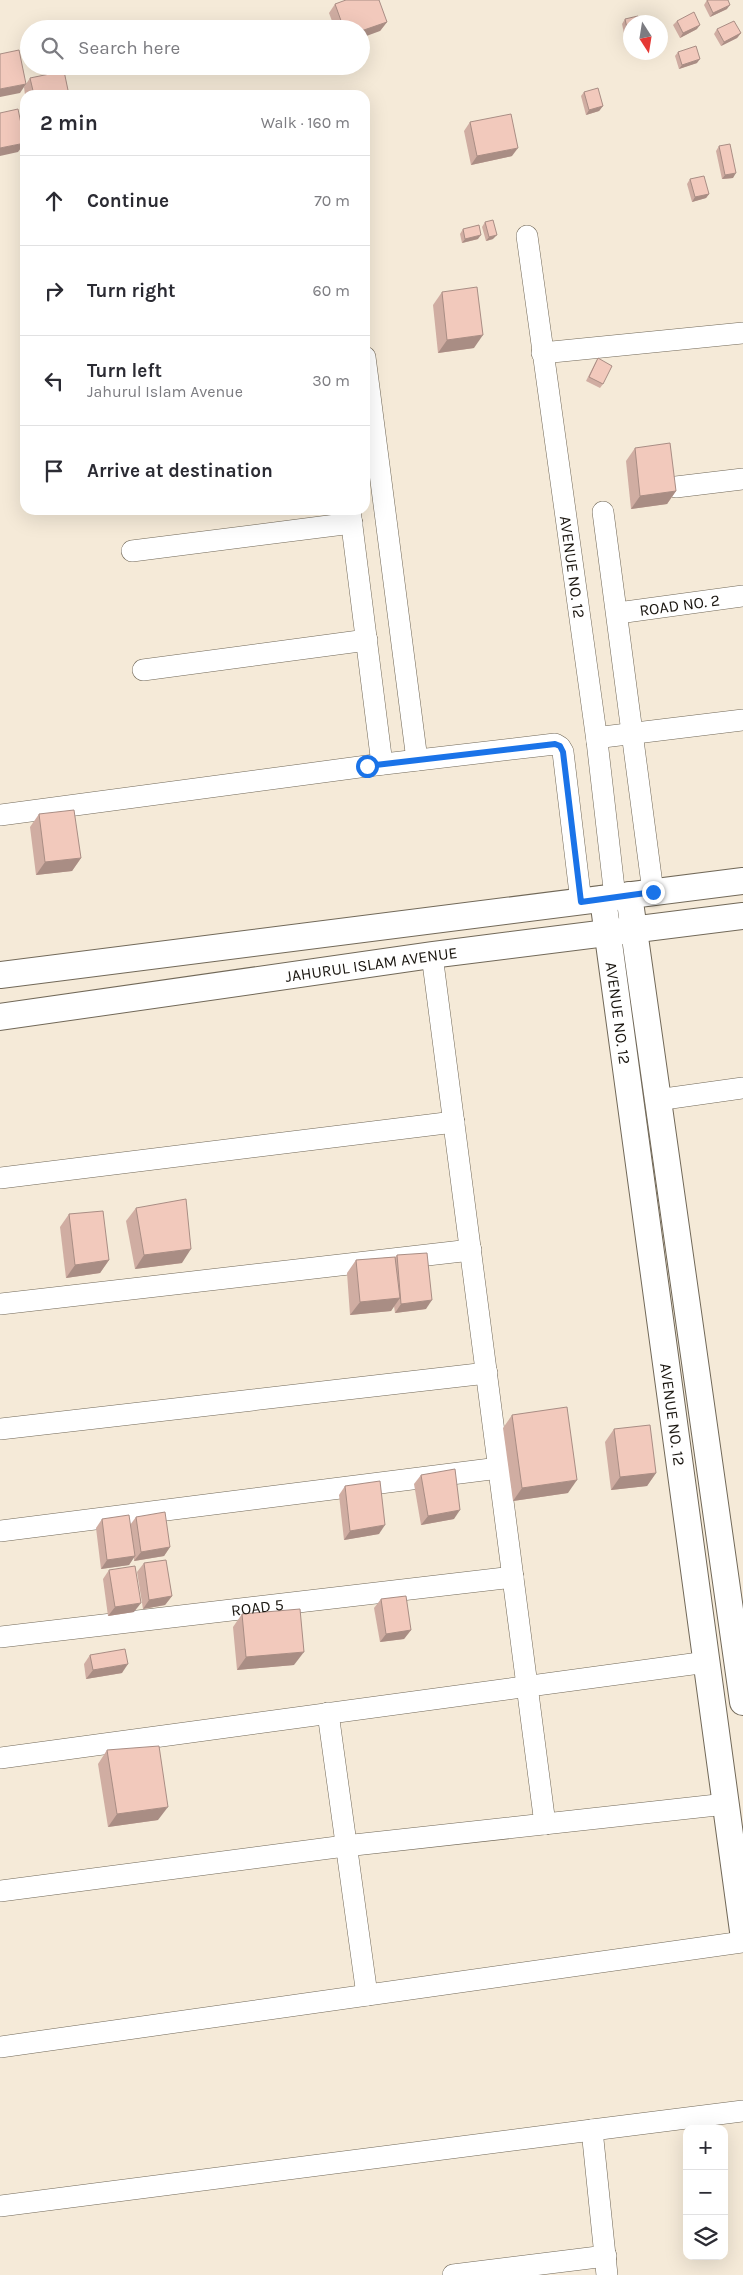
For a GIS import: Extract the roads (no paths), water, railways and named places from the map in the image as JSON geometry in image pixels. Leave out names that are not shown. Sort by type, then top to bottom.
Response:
[{"type":"street","name":"AVENUE NO. 12","points":[[527,236],[621,932],[707,1662],[743,1931]]},
{"type":"street","points":[[542,353],[743,332]]},
{"type":"street","points":[[370,396],[417,760]]},
{"type":"street","points":[[676,487],[743,478]]},
{"type":"street","name":"AVENUE NO. 12","points":[[604,512],[634,733],[616,897]]},
{"type":"street","points":[[132,552],[351,516],[382,764]]},
{"type":"street","name":"ROAD NO. 2","points":[[618,613],[743,596]]},
{"type":"street","points":[[143,670],[367,640]]},
{"type":"street","points":[[596,741],[603,737],[743,720]]},
{"type":"street","points":[[0,815],[382,764],[555,744],[560,746],[563,752],[616,897]]},
{"type":"street","name":"JAHURUL ISLAM AVENUE","points":[[0,975],[743,881]]},
{"type":"street","name":"JAHURUL ISLAM AVENUE","points":[[0,1017],[432,955],[743,916]]},
{"type":"street","name":"AVENUE NO. 12","points":[[621,932],[657,1100],[743,1702]]},
{"type":"street","points":[[432,955],[545,1824]]},
{"type":"street","points":[[657,1100],[743,1088]]},
{"type":"street","points":[[0,1178],[454,1122]]},
{"type":"street","points":[[0,1304],[471,1250]]},
{"type":"street","points":[[0,1429],[487,1373]]},
{"type":"street","points":[[0,1531],[499,1468]]},
{"type":"street","name":"ROAD 5","points":[[0,1637],[513,1577]]},
{"type":"street","points":[[0,1758],[707,1662]]},
{"type":"street","points":[[328,1713],[367,1995]]},
{"type":"street","points":[[0,1891],[345,1846],[726,1804]]},
{"type":"street","points":[[0,2047],[743,1942]]},
{"type":"street","points":[[0,2206],[743,2111]]},
{"type":"street","points":[[454,2275],[606,2266],[592,2130]]}]
